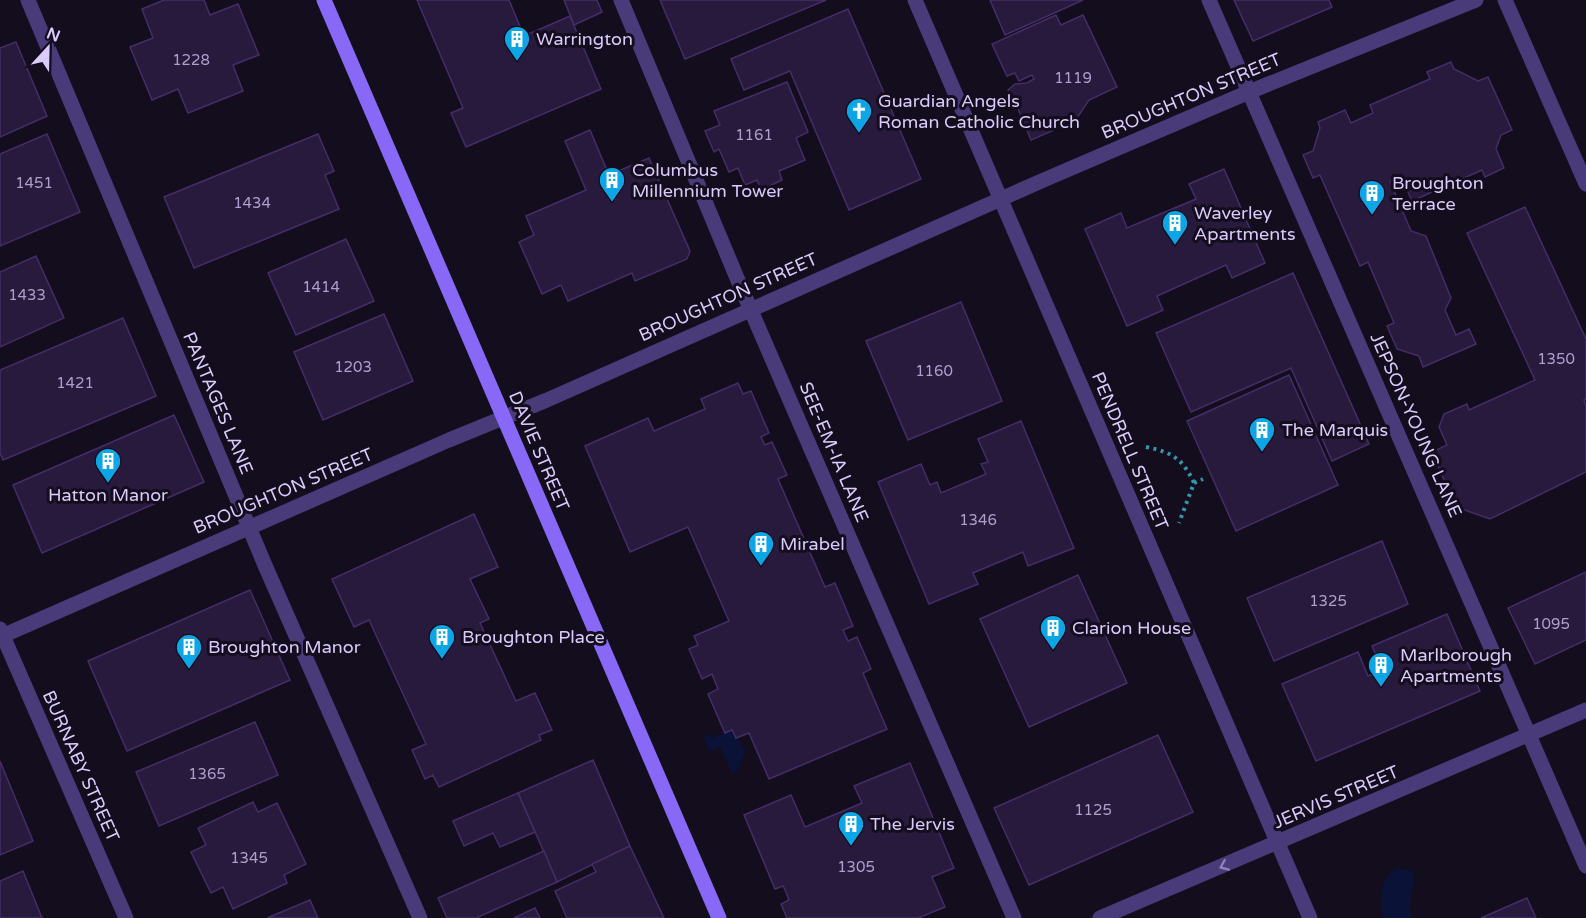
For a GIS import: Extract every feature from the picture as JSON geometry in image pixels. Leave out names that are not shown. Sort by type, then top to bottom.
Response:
[{"type":"main road","name":"DAVIE STREET","points":[[324,0],[719,918]]},
{"type":"street","name":"PANTAGES LANE","points":[[28,0],[249,526],[420,918]]},
{"type":"street","name":"SEE-EM-IA LANE","points":[[621,0],[750,308],[1014,918]]},
{"type":"street","name":"PENDRELL STREET","points":[[915,0],[1310,918]]},
{"type":"street","name":"JEPSON-YOUNG LANE","points":[[1209,0],[1586,866]]},
{"type":"street","name":"BROUGHTON STREET","points":[[1,634],[504,418],[1000,199],[1249,92],[1476,0]]},
{"type":"street","points":[[1505,0],[1586,184]]},
{"type":"street","name":"BURNABY STREET","points":[[1,634],[126,918]]},
{"type":"street","name":"JERVIS STREET","points":[[1100,918],[1278,844],[1586,710]]},
{"type":"path","points":[[1146,447],[1166,451],[1186,467],[1194,483]]},
{"type":"path","points":[[1179,523],[1194,483],[1203,479]]},
{"type":"shaded area","points":[[732,730],[745,751],[738,770],[732,773],[720,747],[710,751],[704,736],[709,734],[712,738]]},
{"type":"shaded area","points":[[1396,868],[1411,871],[1414,875],[1410,905],[1411,918],[1383,918],[1382,890],[1386,878]]},
{"type":"building","points":[[164,0],[204,0],[210,15],[238,4],[259,55],[233,65],[243,91],[188,113],[178,89],[152,100],[130,47],[153,38],[142,9]]},
{"type":"building","name":"Warrington","points":[[417,0],[509,0],[524,36],[570,16],[601,89],[466,147],[451,113],[463,108]]},
{"type":"building","points":[[564,0],[597,0],[602,12],[574,25]]},
{"type":"building","points":[[660,0],[826,0],[685,59]]},
{"type":"building","points":[[990,0],[1083,0],[1005,35]]},
{"type":"building","points":[[1234,0],[1329,0],[1332,7],[1253,41]]},
{"type":"building","name":"Guardian Angels Roman Catholic Church","points":[[848,9],[921,179],[849,210],[790,71],[744,90],[731,59]]},
{"type":"building","points":[[1056,15],[1061,25],[1083,15],[1117,87],[1089,100],[1075,121],[1031,140],[1018,109],[1010,101],[1008,90],[1015,84],[1027,83],[1034,79],[1032,75],[1019,81],[1015,73],[1007,76],[992,44]]},
{"type":"building","points":[[16,42],[47,116],[0,137],[0,48]]},
{"type":"building","name":"Broughton Terrace","points":[[1451,62],[1454,69],[1478,81],[1488,77],[1512,130],[1501,135],[1496,149],[1504,168],[1485,177],[1482,170],[1412,201],[1401,176],[1390,181],[1411,231],[1426,236],[1451,298],[1445,310],[1456,335],[1469,329],[1476,344],[1423,367],[1419,356],[1397,349],[1387,326],[1394,323],[1368,262],[1360,266],[1320,175],[1313,178],[1303,155],[1313,151],[1320,128],[1318,122],[1345,110],[1351,123],[1373,113],[1370,105],[1430,79],[1427,72]]},
{"type":"building","points":[[787,82],[808,132],[796,138],[805,160],[779,171],[782,180],[761,190],[757,180],[745,185],[738,168],[729,172],[719,149],[714,152],[705,131],[720,125],[714,111]]},
{"type":"building","name":"Columbus Millennium Tower","points":[[590,130],[609,175],[649,158],[690,251],[687,259],[635,281],[632,273],[568,301],[561,285],[542,294],[519,242],[534,235],[526,216],[586,190],[565,141]]},
{"type":"building","points":[[47,134],[80,212],[0,246],[0,154]]},
{"type":"building","points":[[318,134],[334,171],[325,175],[339,209],[194,268],[164,197]]},
{"type":"building","name":"Waverley Apartments","points":[[1224,169],[1265,263],[1232,278],[1226,265],[1157,296],[1163,310],[1127,326],[1085,229],[1121,213],[1127,228],[1196,199],[1189,184]]},
{"type":"building","points":[[1525,207],[1586,339],[1586,399],[1584,400],[1586,406],[1586,472],[1490,519],[1456,507],[1432,452],[1447,445],[1439,427],[1444,414],[1467,404],[1469,410],[1535,380],[1467,233]]},
{"type":"building","points":[[346,239],[374,301],[296,335],[268,273]]},
{"type":"building","points":[[36,256],[64,318],[0,347],[0,272]]},
{"type":"building","points":[[1293,273],[1369,444],[1332,461],[1291,368],[1191,412],[1156,333]]},
{"type":"building","points":[[961,302],[1002,401],[908,440],[866,341]]},
{"type":"building","points":[[384,314],[413,381],[323,420],[294,352]]},
{"type":"building","points":[[123,318],[156,396],[3,460],[0,453],[0,370]]},
{"type":"building","name":"The Marquis","points":[[1289,375],[1338,485],[1236,531],[1187,421]]},
{"type":"building","name":"Mirabel","points":[[738,383],[743,394],[751,391],[769,433],[761,437],[765,445],[772,442],[787,475],[778,479],[825,587],[835,583],[853,626],[843,630],[848,641],[857,637],[871,669],[863,673],[887,729],[769,779],[749,733],[736,738],[732,730],[725,733],[708,694],[718,689],[712,674],[702,679],[689,649],[698,645],[694,636],[729,621],[688,527],[630,552],[585,446],[648,418],[654,431],[705,409],[701,399]]},
{"type":"building","name":"Hatton Manor","points":[[174,415],[204,482],[42,553],[13,485]]},
{"type":"building","points":[[1021,421],[1074,548],[1028,566],[1023,552],[973,573],[978,584],[929,604],[878,482],[921,464],[930,485],[937,482],[941,493],[986,474],[981,464],[988,462],[978,439]]},
{"type":"building","name":"Broughton Place","points":[[474,514],[498,567],[470,579],[489,619],[480,623],[516,701],[535,693],[552,730],[539,735],[541,740],[439,787],[433,775],[425,779],[412,750],[426,744],[369,620],[354,627],[332,579]]},
{"type":"building","points":[[1382,541],[1408,604],[1274,661],[1247,598]]},
{"type":"building","points":[[1586,572],[1586,640],[1535,664],[1508,608]]},
{"type":"building","name":"Clarion House","points":[[1078,575],[1127,683],[1029,727],[980,619]]},
{"type":"building","name":"Broughton Manor","points":[[250,590],[290,680],[127,751],[88,661]]},
{"type":"building","name":"Marlborough Apartments","points":[[1447,614],[1480,691],[1316,761],[1282,684],[1358,652],[1368,676],[1382,670],[1372,646]]},
{"type":"building","points":[[255,722],[278,775],[159,826],[136,772]]},
{"type":"building","points":[[1158,735],[1193,812],[1029,885],[994,808]]},
{"type":"building","points":[[593,760],[630,846],[557,882],[518,793]]},
{"type":"building","points":[[0,761],[33,841],[0,855]]},
{"type":"building","name":"The Jervis","points":[[910,763],[954,868],[932,877],[945,907],[918,918],[787,918],[781,904],[789,900],[786,892],[783,886],[775,889],[744,815],[791,795],[805,827],[862,803],[854,786]]},
{"type":"building","points":[[518,793],[535,832],[500,847],[493,833],[464,846],[453,821]]},
{"type":"building","points":[[253,802],[258,812],[277,803],[306,864],[284,875],[287,883],[233,909],[223,887],[211,893],[191,852],[206,845],[198,828]]},
{"type":"building","points":[[630,846],[664,918],[567,918],[555,891],[596,872],[592,864]]},
{"type":"building","points":[[544,851],[557,882],[476,918],[447,918],[438,898]]},
{"type":"building","points":[[23,871],[42,918],[0,918],[0,881]]},
{"type":"building","points":[[1527,898],[1536,918],[1481,918]]},
{"type":"building","points":[[310,900],[318,918],[267,918]]},
{"type":"building","points":[[535,908],[540,918],[514,918]]},
{"type":"place","name":"Warrington","points":[[517,62]]},
{"type":"place","name":"Guardian Angels Roman Catholic Church","points":[[859,134]]},
{"type":"place","name":"Columbus Millennium Tower","points":[[612,203]]},
{"type":"place","name":"Broughton Terrace","points":[[1372,216]]},
{"type":"place","name":"Waverley Apartments","points":[[1175,246]]},
{"type":"place","name":"The Marquis","points":[[1262,453]]},
{"type":"place","name":"Hatton Manor","points":[[108,484]]},
{"type":"place","name":"Mirabel","points":[[761,567]]},
{"type":"place","name":"Clarion House","points":[[1053,651]]},
{"type":"place","name":"Broughton Place","points":[[442,660]]},
{"type":"place","name":"Broughton Manor","points":[[189,670]]},
{"type":"place","name":"Marlborough Apartments","points":[[1381,688]]},
{"type":"place","name":"The Jervis","points":[[851,847]]}]
